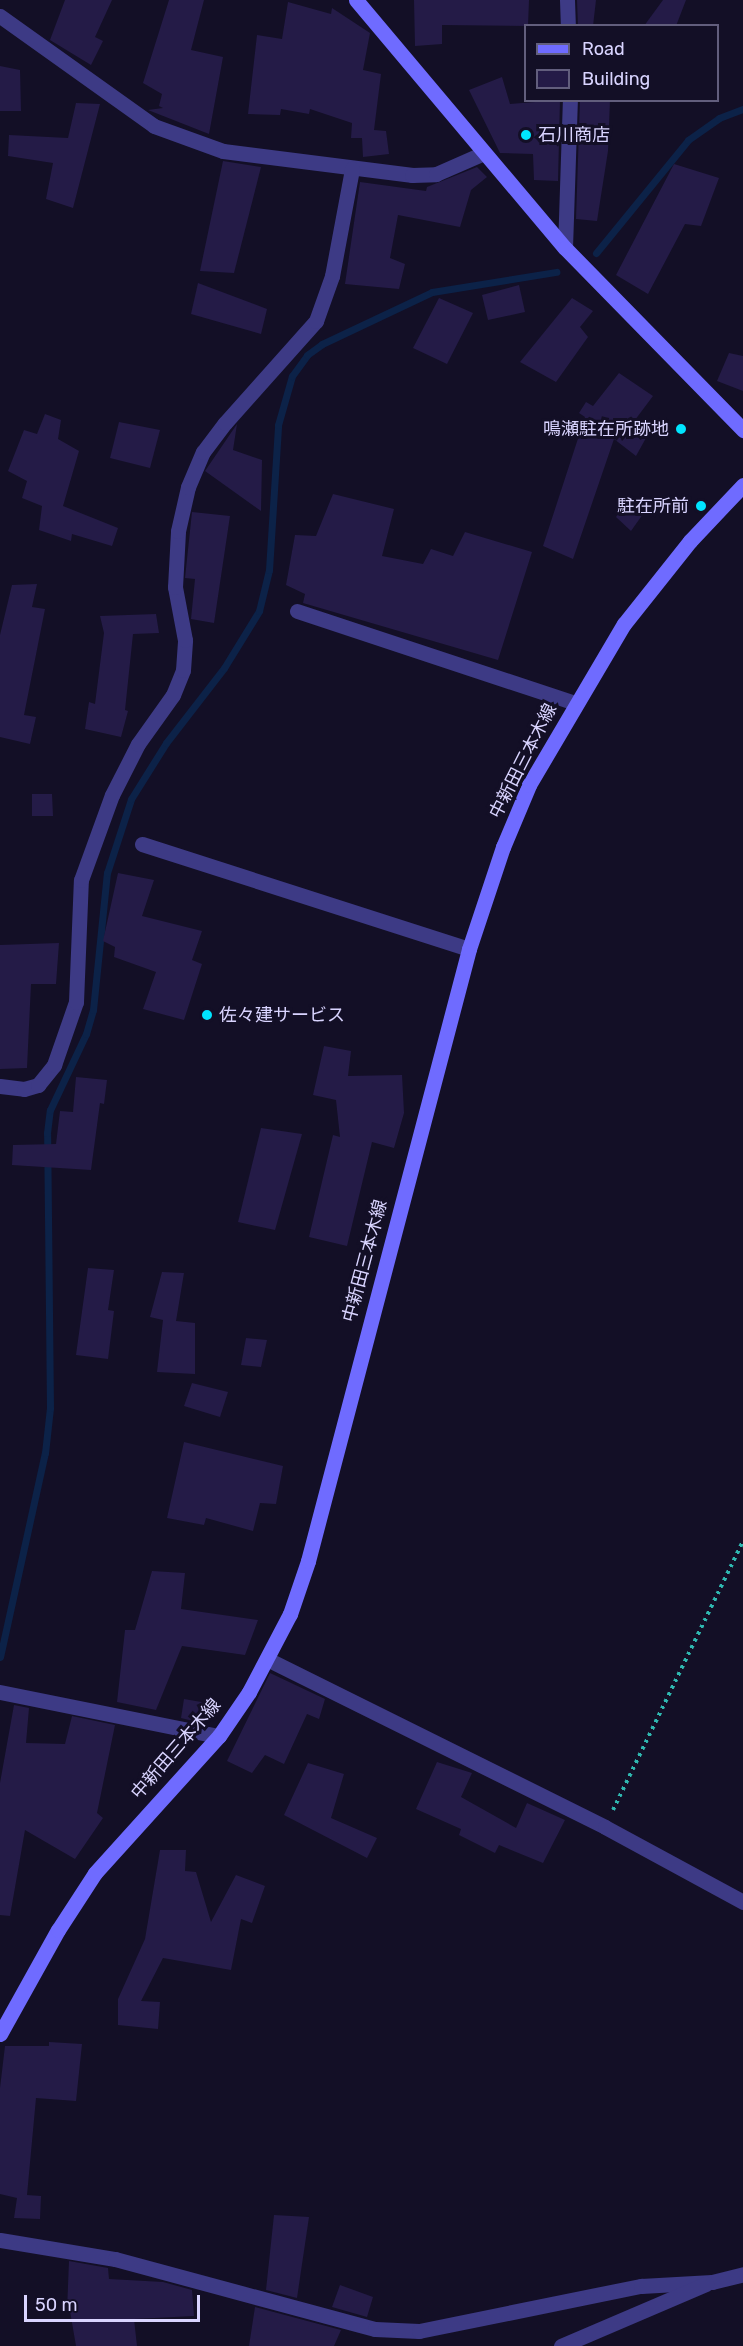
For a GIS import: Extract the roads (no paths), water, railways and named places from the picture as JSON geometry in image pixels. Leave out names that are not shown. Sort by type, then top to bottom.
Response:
[{"type":"main road","points":[[356,0],[564,248],[743,430]]},
{"type":"main road","name":"中新田三本木線","points":[[0,2034],[58,1930],[95,1873],[219,1736],[267,1659],[290,1614],[308,1561],[469,949],[503,847],[529,785],[575,703],[624,624],[690,541],[743,485]]},
{"type":"street","points":[[567,0],[568,24]]},
{"type":"street","points":[[0,16],[154,126],[182,139],[223,151],[352,169],[436,174],[484,153]]},
{"type":"street","points":[[564,248],[570,102]]},
{"type":"street","points":[[0,1086],[24,1089],[39,1085],[54,1065],[76,1002],[81,880],[112,795],[138,744],[172,695],[183,670],[185,640],[175,587],[178,531],[188,487],[203,452],[225,423],[316,321],[332,276],[352,169]]},
{"type":"street","points":[[297,611],[575,703]]},
{"type":"street","points":[[142,844],[469,949]]},
{"type":"street","points":[[267,1659],[605,1827],[743,1902]]},
{"type":"street","points":[[0,1692],[219,1736]]},
{"type":"street","points":[[0,2240],[115,2259],[375,2329],[419,2331],[641,2286],[712,2282],[743,2274]]},
{"type":"street","points":[[561,2346],[667,2304],[712,2282]]},
{"type":"waterway","points":[[596,253],[688,140],[719,118],[743,109]]},
{"type":"waterway","points":[[0,1657],[45,1453],[50,1408],[47,1133],[50,1110],[86,1034],[93,1010],[107,873],[131,799],[166,743],[224,668],[259,611],[269,570],[278,425],[292,376],[307,355],[322,344],[432,292],[556,272]]},
{"type":"place","name":"石川商店","points":[[526,135]]},
{"type":"place","name":"鳴瀬駐在所跡地","points":[[681,429]]},
{"type":"place","name":"駐在所前","points":[[701,506]]},
{"type":"place","name":"佐々建サービス","points":[[207,1015]]}]
